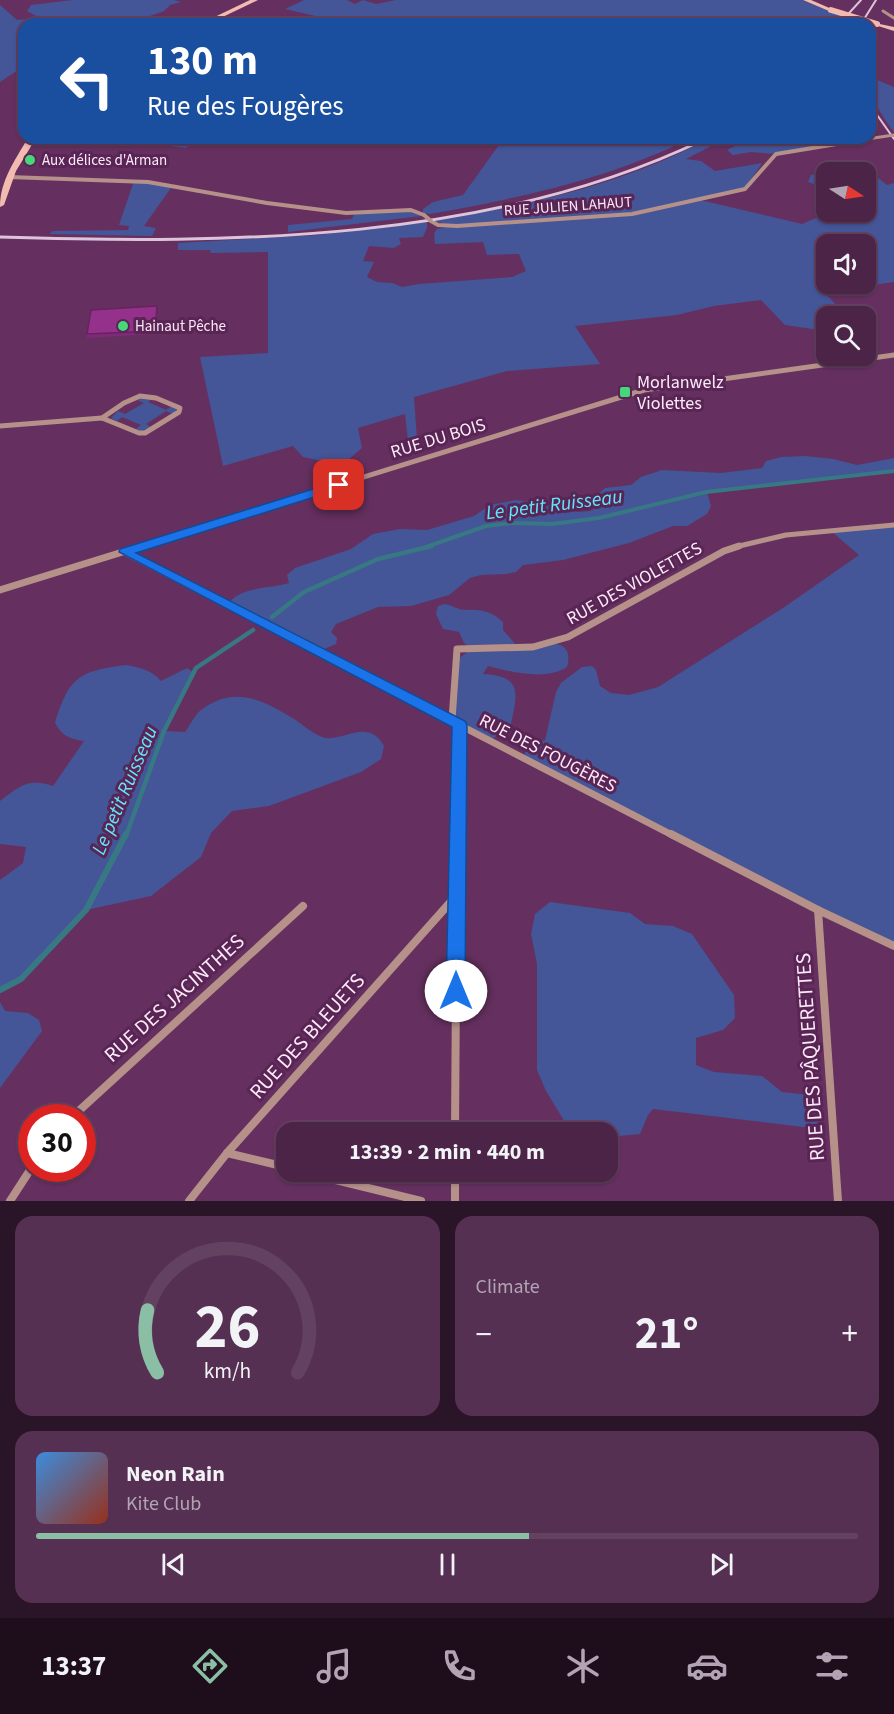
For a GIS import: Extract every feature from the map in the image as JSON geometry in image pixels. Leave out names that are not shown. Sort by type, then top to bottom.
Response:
[{"type":"street","points":[[216,18],[255,0]]},
{"type":"street","points":[[806,0],[857,18]]},
{"type":"street","points":[[883,11],[894,18]]},
{"type":"street","points":[[876,24],[894,29]]},
{"type":"street","name":"RUE JULIEN LAHAUT","points":[[876,138],[894,135]]},
{"type":"street","points":[[0,205],[9,177],[28,144]]},
{"type":"street","name":"RUE JULIEN LAHAUT","points":[[9,177],[148,182],[267,203],[346,213],[411,210],[424,215],[430,222],[438,225],[457,226],[638,213],[745,189],[753,184],[768,160],[776,154],[837,144]]},
{"type":"street","name":"RUE DU BOIS","points":[[0,590],[644,390],[894,355]]},
{"type":"street","points":[[0,426],[102,418],[139,433],[145,433],[179,412],[180,408],[147,394],[139,395],[102,418]]},
{"type":"street","name":"RUE DES VIOLETTES","points":[[452,720],[457,649],[533,647],[568,637],[744,542],[788,535],[894,525]]},
{"type":"street","name":"RUE DES FOUGÈRES","points":[[125,552],[818,910],[894,946]]},
{"type":"street","points":[[455,1122],[456,897],[460,725]]},
{"type":"street","name":"RUE DES BLEUETS","points":[[189,1201],[227,1153],[456,897]]},
{"type":"street","name":"RUE DES JACINTHES","points":[[85,1104],[303,906]]},
{"type":"street","name":"RUE DES PÂQUERETTES","points":[[818,910],[838,1201]]},
{"type":"street","points":[[227,1153],[276,1165]]},
{"type":"street","points":[[10,1201],[22,1182]]},
{"type":"street","points":[[344,1182],[421,1201]]},
{"type":"street","points":[[455,1182],[455,1201]]},
{"type":"shaded area","points":[[73,0],[174,0],[181,2],[145,18],[35,18],[36,16],[27,11],[31,5]]},
{"type":"shaded area","points":[[304,0],[347,0],[355,4],[363,0],[376,4],[396,0],[802,0],[841,15],[838,18],[324,18],[285,9]]},
{"type":"shaded area","points":[[0,5],[17,20],[18,70],[0,82]]},
{"type":"shaded area","points":[[876,80],[894,87],[894,132],[876,103]]},
{"type":"shaded area","points":[[153,144],[191,144],[186,148]]},
{"type":"shaded area","points":[[500,144],[678,144],[596,176],[531,194],[430,214],[423,213],[423,209],[433,202],[463,195]]},
{"type":"shaded area","points":[[698,144],[715,144],[686,159],[701,161],[715,171],[762,163],[750,181],[753,184],[750,186],[700,200],[802,224],[816,218],[816,222],[876,222],[876,176],[887,185],[894,183],[894,282],[876,285],[876,234],[816,234],[816,294],[826,294],[837,306],[816,306],[816,330],[785,325],[761,300],[714,306],[677,315],[575,326],[600,364],[507,371],[414,397],[417,439],[423,446],[409,450],[405,414],[358,428],[362,448],[349,459],[363,474],[339,482],[322,461],[303,457],[293,446],[223,466],[200,357],[268,353],[268,252],[211,253],[210,250],[178,250],[178,243],[318,235],[427,222],[423,237],[399,238],[401,244],[394,248],[369,246],[363,261],[374,262],[367,277],[377,282],[392,283],[402,287],[512,277],[526,271],[519,254],[487,255],[483,242],[435,244],[434,233],[437,229],[454,226],[434,221],[519,205],[630,174]]},
{"type":"shaded area","points":[[729,144],[808,144],[812,147],[776,154],[751,152],[733,155],[727,150],[735,146]]},
{"type":"shaded area","points":[[816,174],[816,185],[808,182],[811,175]]},
{"type":"shaded area","points":[[134,181],[173,185],[144,226],[156,228],[152,236],[49,234],[53,231],[128,230],[129,226],[119,225]]},
{"type":"shaded area","points":[[412,211],[421,216],[288,232],[288,225],[352,219],[354,214]]},
{"type":"shaded area","points":[[143,397],[151,399],[148,402],[166,410],[172,406],[177,408],[176,411],[173,414],[166,411],[146,424],[151,427],[141,432],[136,429],[141,425],[122,417],[117,421],[111,418],[118,411],[125,414],[144,403],[137,400]]},
{"type":"shaded area","points":[[805,456],[833,459],[857,465],[894,458],[894,471],[707,492],[711,506],[707,514],[687,526],[673,526],[629,543],[563,560],[523,565],[516,572],[470,578],[449,595],[411,606],[378,607],[336,624],[331,632],[337,638],[336,644],[322,650],[313,649],[227,605],[247,591],[289,583],[287,575],[295,568],[351,549],[373,534],[400,529],[427,530],[474,516],[490,505],[516,500],[558,506],[577,512],[590,511],[598,507],[597,495],[605,488],[631,485],[641,477],[662,470],[721,473],[762,468],[766,461],[781,457]]},
{"type":"shaded area","points":[[894,525],[894,946],[525,758],[525,749],[545,740],[556,692],[561,683],[582,667],[592,666],[596,670],[600,686],[611,693],[629,695],[658,687],[783,608],[859,555],[832,532]]},
{"type":"shaded area","points":[[445,604],[463,610],[476,610],[494,615],[503,622],[503,630],[519,648],[554,644],[566,649],[567,667],[549,674],[528,674],[488,666],[483,674],[505,678],[511,682],[516,695],[511,724],[494,738],[484,737],[452,720],[456,660],[472,649],[464,643],[459,632],[443,629],[436,614],[438,606]]},
{"type":"shaded area","points":[[126,665],[146,670],[161,681],[187,668],[194,673],[164,731],[185,732],[199,712],[214,702],[226,698],[249,698],[272,706],[322,737],[370,733],[377,737],[384,746],[381,759],[361,772],[269,806],[232,811],[211,833],[201,857],[151,896],[86,910],[21,979],[0,990],[0,880],[23,863],[26,847],[0,844],[0,801],[13,791],[31,783],[53,786],[84,741],[67,736],[55,723],[65,695],[78,679],[87,674]]},
{"type":"shaded area","points":[[550,902],[630,913],[645,924],[673,926],[692,934],[734,995],[735,1018],[723,1030],[696,1038],[696,1065],[714,1072],[762,1076],[782,1092],[811,1095],[819,1102],[819,1121],[811,1128],[653,1109],[640,1134],[618,1136],[618,1122],[565,1122],[546,1091],[537,1070],[537,964],[531,934],[535,914]]},
{"type":"shaded area","points":[[0,1002],[5,1011],[28,1013],[39,1020],[42,1031],[0,1088]]},
{"type":"building","name":"Hainaut Pêche","points":[[157,306],[155,331],[87,334],[91,310]]},
{"type":"waterway","name":"Le petit Ruisseau","points":[[426,547],[486,526],[512,523],[552,524],[599,518],[706,492],[894,471]]},
{"type":"waterway","name":"Le petit Ruisseau","points":[[272,617],[304,592],[378,559],[432,546]]},
{"type":"waterway","name":"Le petit Ruisseau","points":[[126,836],[164,731],[196,668],[253,630]]},
{"type":"waterway","name":"Le petit Ruisseau","points":[[0,990],[21,979],[86,910],[126,834]]},
{"type":"railway","points":[[844,18],[861,0]]},
{"type":"railway","points":[[865,18],[876,0]]},
{"type":"railway","points":[[876,114],[894,139]]},
{"type":"railway","points":[[0,237],[177,239],[268,236],[359,229],[448,217],[536,199],[622,174],[693,144]]},
{"type":"place","name":"Aux délices d'Arman","points":[[30,160]]},
{"type":"place","name":"Hainaut Pêche","points":[[123,326]]},
{"type":"place","name":"Morlanwelz Violettes","points":[[625,392]]},
{"type":"route","points":[[339,485],[125,552],[460,725],[456,991]]}]
